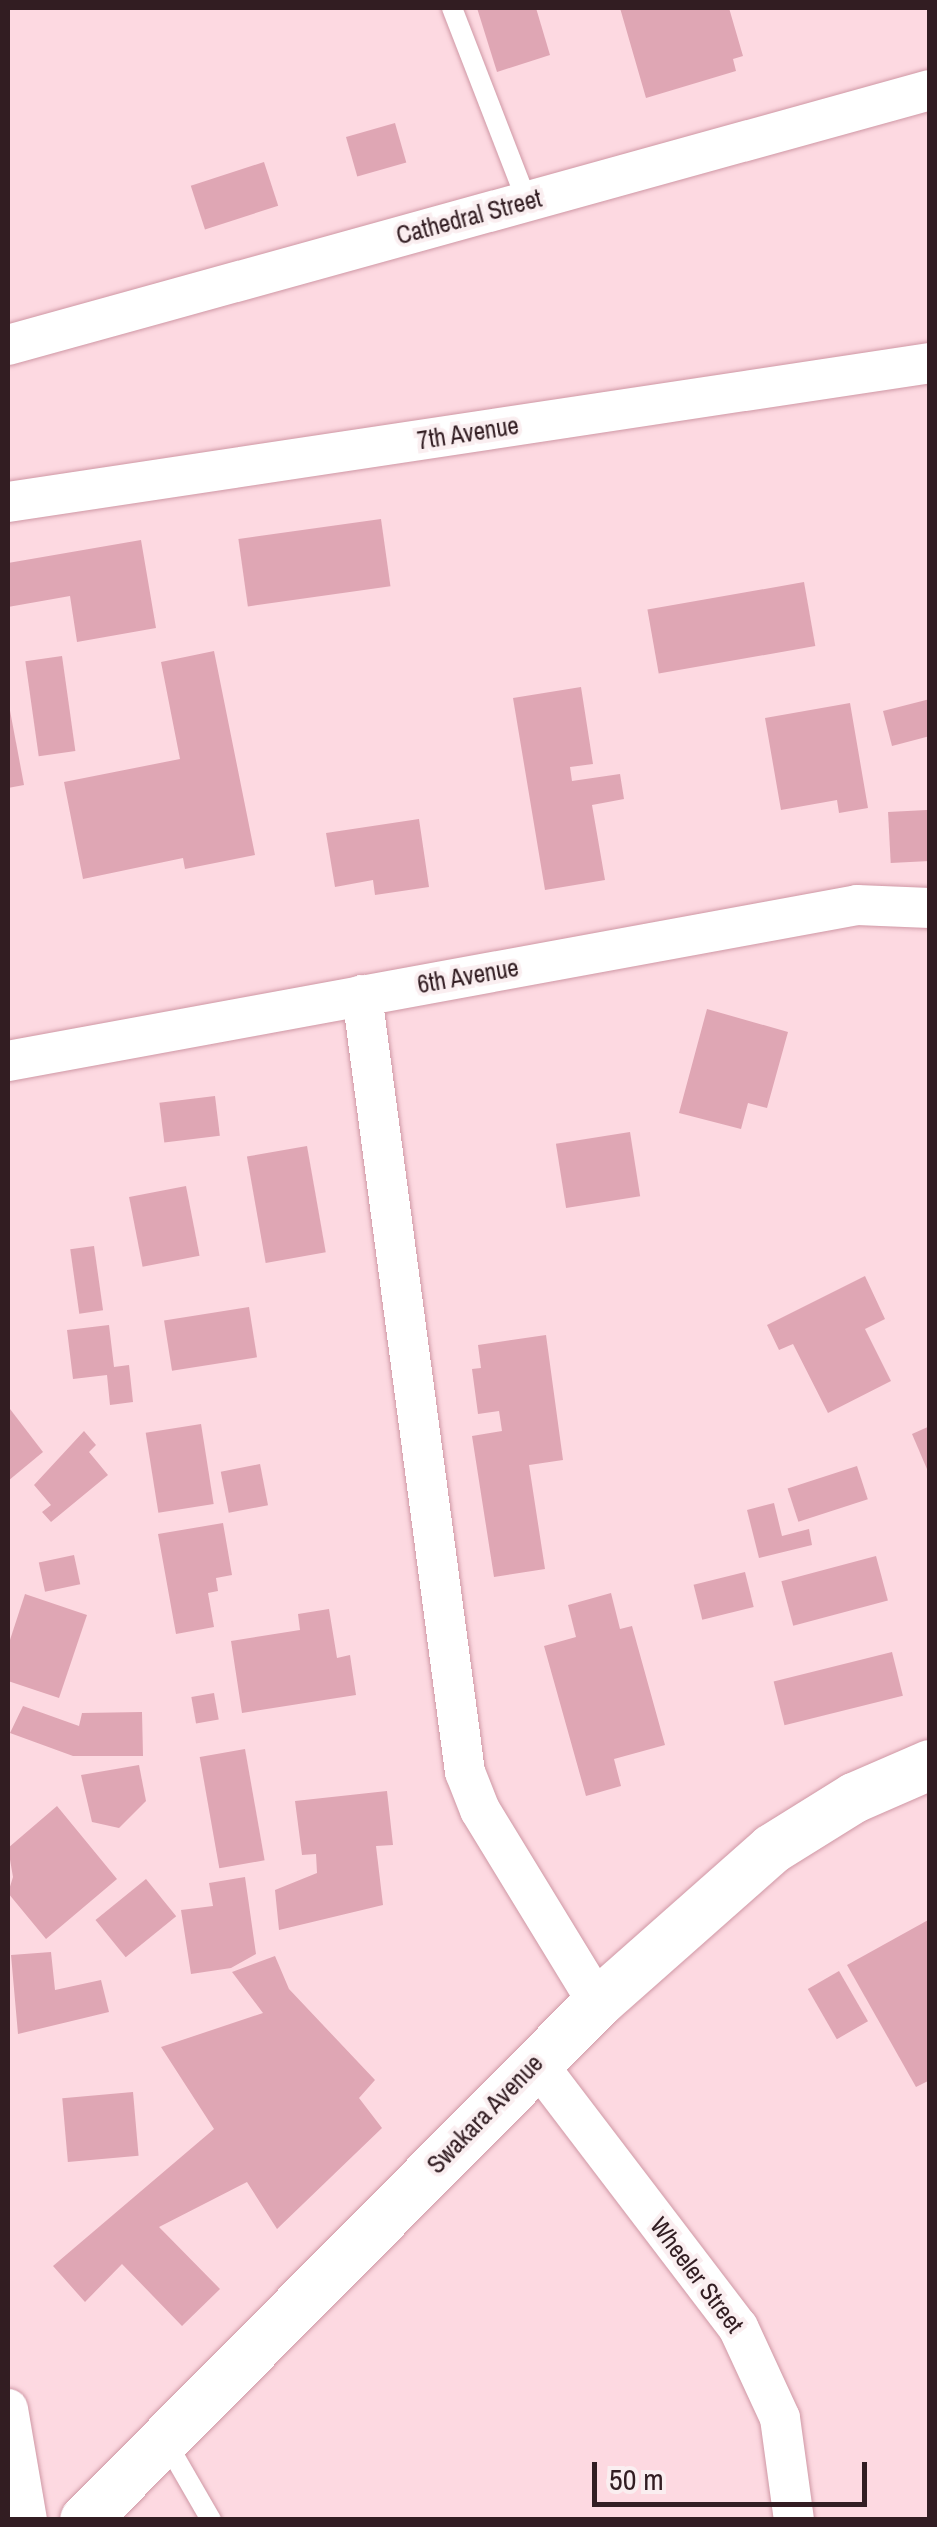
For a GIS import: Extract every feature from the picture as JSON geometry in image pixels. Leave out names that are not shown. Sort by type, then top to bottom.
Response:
[{"type":"street","name":"Cathedral Street","points":[[8,345],[527,201],[927,99]]},
{"type":"street","name":"7th Avenue","points":[[8,502],[930,363]]},
{"type":"street","name":"6th Avenue","points":[[8,1062],[856,904],[930,908]]},
{"type":"street","points":[[362,995],[465,1772],[480,1810],[598,2003]]},
{"type":"street","name":"Swakara Avenue","points":[[84,2520],[166,2442],[535,2061],[598,2003],[772,1849],[854,1798],[930,1765]]},
{"type":"street","name":"Wheeler Street","points":[[535,2061],[746,2342],[780,2418],[794,2520]]},
{"type":"street","points":[[8,2410],[27,2520]]},
{"type":"lane","points":[[452,8],[527,201]]},
{"type":"lane","points":[[166,2442],[211,2520]]},
{"type":"building","points":[[477,8],[536,8],[550,55],[497,72]]},
{"type":"building","points":[[620,8],[729,8],[743,56],[733,59],[736,71],[646,98]]},
{"type":"building","points":[[395,123],[406,162],[357,176],[346,137]]},
{"type":"building","points":[[264,162],[278,206],[205,230],[191,186]]},
{"type":"building","points":[[381,519],[390,586],[248,606],[238,539]]},
{"type":"building","points":[[141,540],[156,628],[77,642],[70,596],[8,607],[8,563]]},
{"type":"building","points":[[804,582],[815,646],[659,674],[647,610]]},
{"type":"building","points":[[214,651],[255,855],[185,869],[183,858],[83,879],[64,782],[180,759],[161,662]]},
{"type":"building","points":[[62,656],[75,751],[39,756],[25,661]]},
{"type":"building","points":[[581,687],[593,764],[570,767],[572,781],[620,774],[624,799],[592,805],[605,880],[545,890],[513,698]]},
{"type":"building","points":[[930,699],[930,736],[892,746],[883,711]]},
{"type":"building","points":[[8,700],[24,785],[8,788]]},
{"type":"building","points":[[850,703],[868,808],[839,813],[837,800],[781,810],[765,718]]},
{"type":"building","points":[[927,810],[930,861],[891,863],[888,812]]},
{"type":"building","points":[[419,819],[429,887],[375,895],[373,880],[335,887],[326,833]]},
{"type":"building","points":[[707,1009],[788,1032],[767,1108],[748,1103],[741,1129],[679,1113]]},
{"type":"building","points":[[215,1096],[220,1136],[164,1143],[159,1103]]},
{"type":"building","points":[[630,1132],[640,1196],[566,1208],[556,1144]]},
{"type":"building","points":[[307,1146],[326,1252],[266,1263],[247,1157]]},
{"type":"building","points":[[186,1186],[200,1256],[143,1267],[129,1197]]},
{"type":"building","points":[[94,1246],[103,1310],[79,1314],[70,1249]]},
{"type":"building","points":[[865,1276],[885,1319],[865,1329],[891,1381],[828,1413],[793,1344],[779,1350],[767,1325]]},
{"type":"building","points":[[249,1307],[257,1357],[172,1371],[164,1320]]},
{"type":"building","points":[[109,1325],[114,1367],[129,1365],[133,1402],[110,1405],[107,1375],[73,1379],[67,1330]]},
{"type":"building","points":[[546,1335],[563,1460],[529,1465],[545,1569],[494,1577],[472,1436],[502,1431],[499,1411],[478,1414],[472,1369],[481,1368],[478,1345]]},
{"type":"building","points":[[8,1411],[43,1452],[8,1481]]},
{"type":"building","points":[[201,1424],[214,1504],[158,1513],[146,1433]]},
{"type":"building","points":[[930,1426],[930,1476],[912,1434]]},
{"type":"building","points":[[84,1431],[96,1445],[89,1452],[108,1475],[51,1522],[42,1512],[51,1505],[34,1485]]},
{"type":"building","points":[[260,1464],[268,1505],[229,1513],[221,1472]]},
{"type":"building","points":[[857,1466],[868,1499],[798,1522],[788,1489]]},
{"type":"building","points":[[774,1503],[782,1536],[809,1529],[812,1545],[759,1558],[747,1510]]},
{"type":"building","points":[[223,1523],[232,1575],[216,1578],[218,1591],[208,1593],[214,1627],[176,1634],[158,1534]]},
{"type":"building","points":[[74,1555],[80,1584],[45,1592],[39,1562]]},
{"type":"building","points":[[876,1556],[888,1600],[793,1626],[781,1581]]},
{"type":"building","points":[[745,1572],[754,1607],[702,1620],[694,1585]]},
{"type":"building","points":[[611,1593],[620,1629],[632,1626],[665,1745],[614,1759],[621,1786],[586,1796],[544,1646],[576,1637],[568,1605]]},
{"type":"building","points":[[25,1594],[87,1615],[59,1698],[8,1681],[8,1646]]},
{"type":"building","points":[[329,1609],[337,1658],[350,1655],[356,1695],[242,1713],[231,1641],[300,1630],[298,1614]]},
{"type":"building","points":[[892,1652],[903,1696],[785,1725],[774,1682]]},
{"type":"building","points":[[214,1693],[219,1720],[196,1724],[191,1697]]},
{"type":"building","points":[[23,1706],[79,1726],[82,1713],[142,1712],[143,1756],[73,1756],[10,1733]]},
{"type":"building","points":[[245,1749],[265,1860],[219,1868],[200,1757]]},
{"type":"building","points":[[139,1765],[146,1801],[119,1828],[92,1822],[81,1775]]},
{"type":"building","points":[[387,1791],[393,1845],[376,1846],[383,1905],[279,1930],[275,1890],[317,1873],[316,1854],[302,1855],[295,1801]]},
{"type":"building","points":[[57,1806],[117,1879],[46,1939],[8,1893],[13,1877],[8,1848]]},
{"type":"building","points":[[245,1877],[256,1954],[231,1968],[191,1974],[181,1910],[213,1906],[209,1883]]},
{"type":"building","points":[[146,1879],[176,1916],[126,1957],[95,1920]]},
{"type":"building","points":[[930,1919],[930,2080],[916,2087],[847,1965]]},
{"type":"building","points":[[51,1952],[55,1990],[101,1980],[109,2012],[18,2034],[11,1955]]},
{"type":"building","points":[[275,1956],[289,1989],[375,2080],[359,2098],[382,2128],[277,2229],[247,2182],[159,2227],[220,2289],[182,2326],[122,2264],[85,2302],[53,2266],[214,2129],[161,2047],[263,2013],[232,1972]]},
{"type":"building","points":[[839,1971],[868,2021],[837,2039],[808,1989]]},
{"type":"building","points":[[133,2092],[139,2156],[68,2162],[62,2098]]}]
